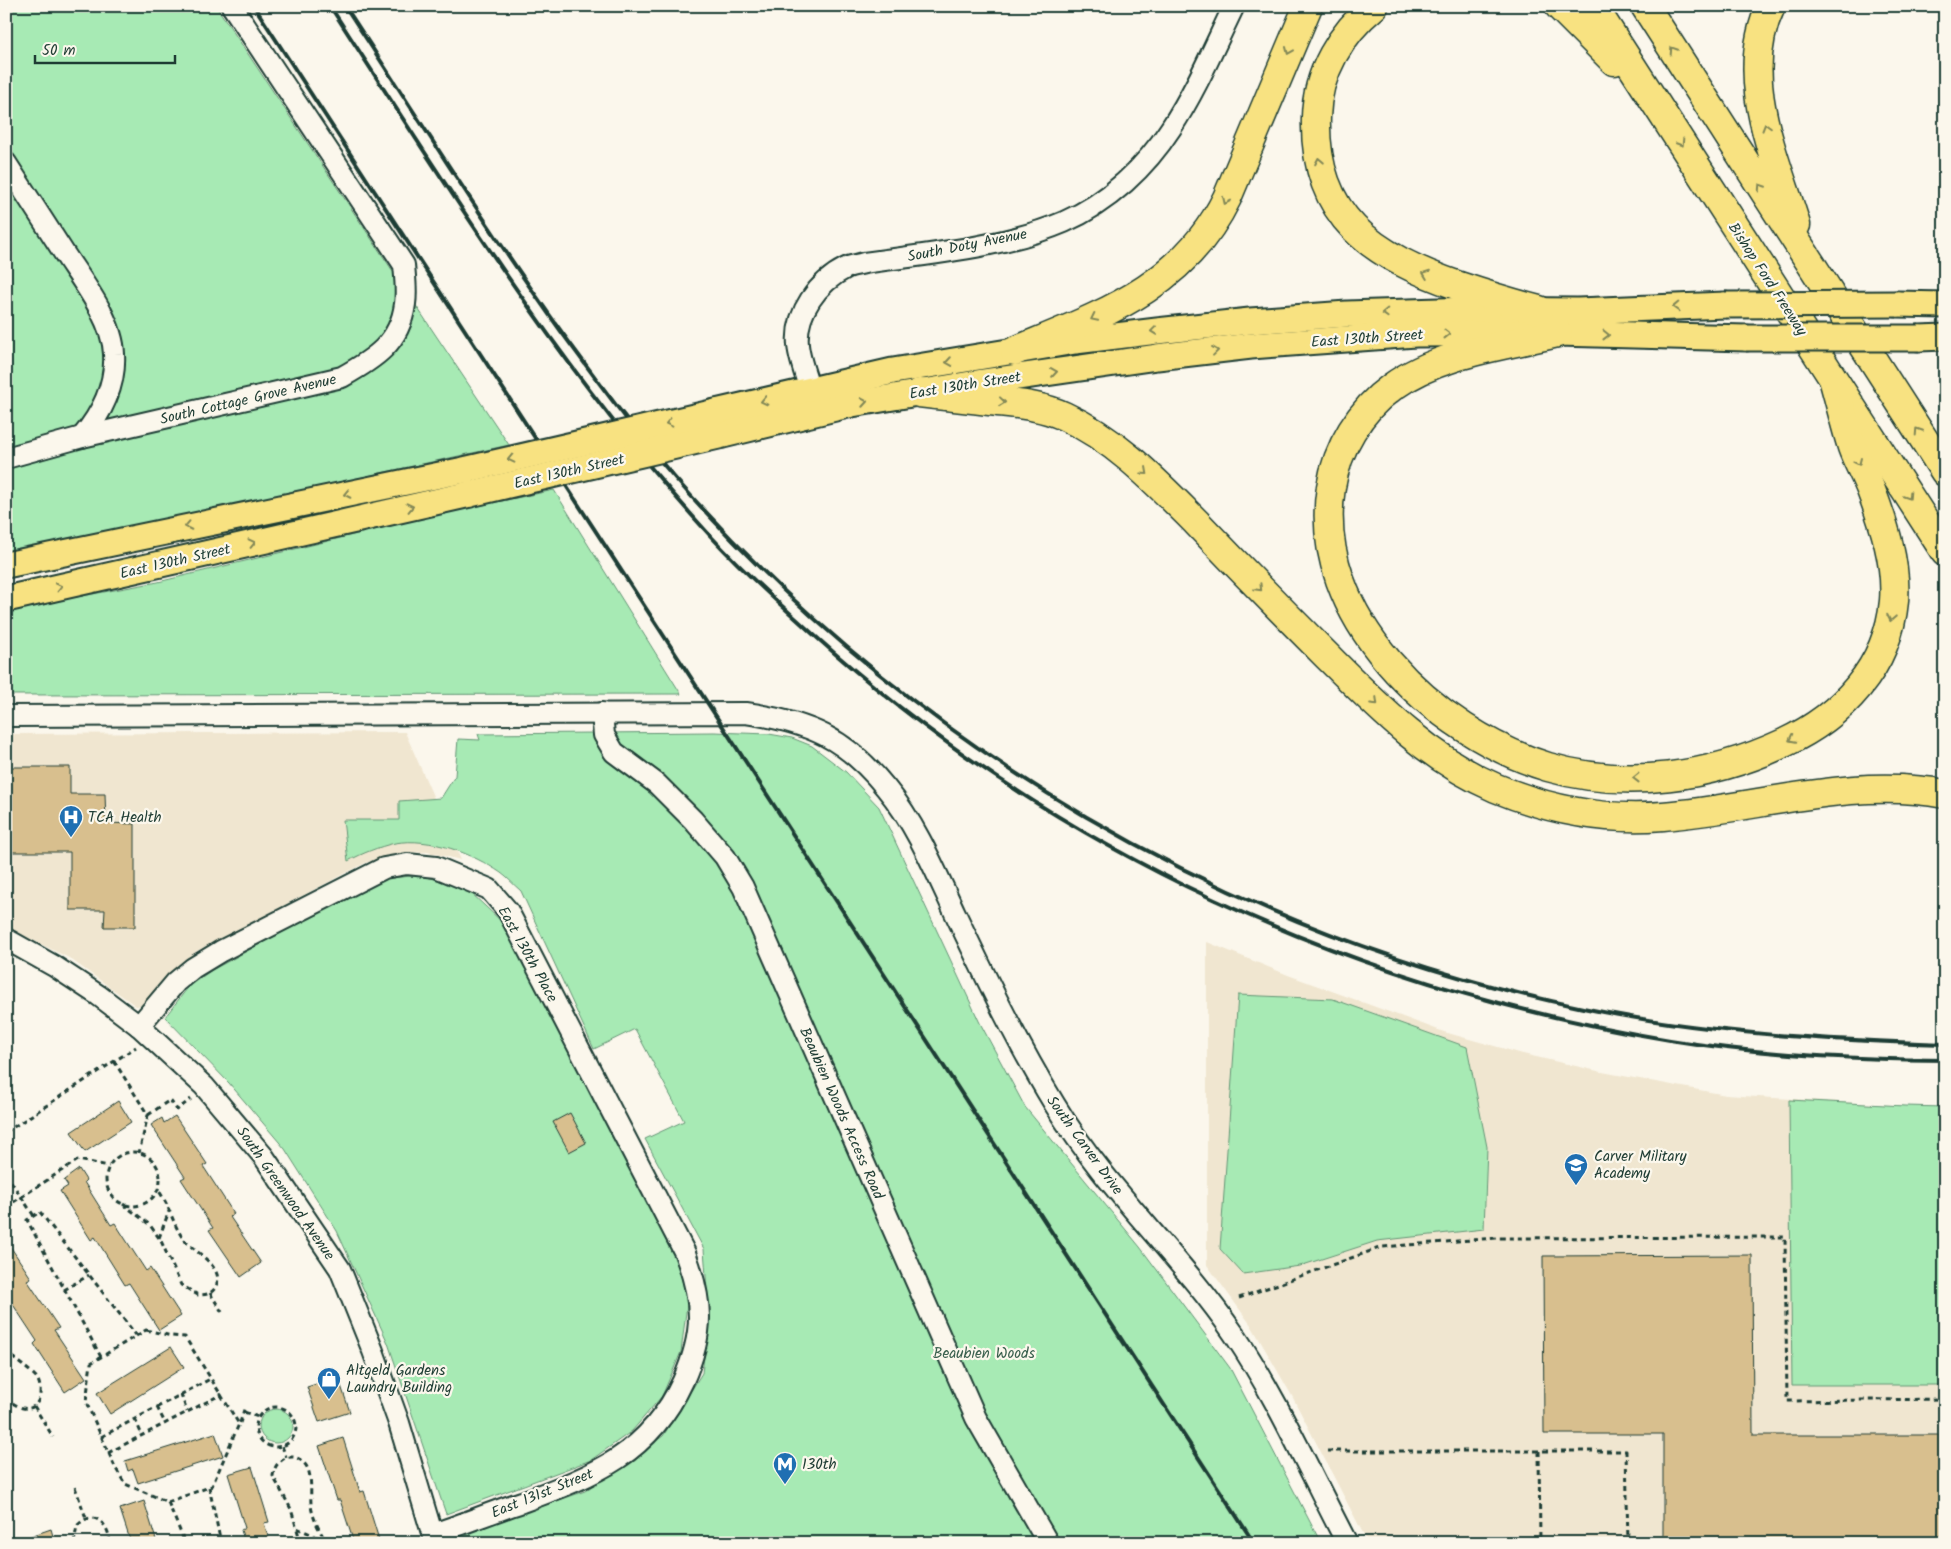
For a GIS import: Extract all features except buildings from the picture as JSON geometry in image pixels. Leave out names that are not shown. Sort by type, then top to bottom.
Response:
[{"type":"highway","points":[[1015,351],[1093,319],[1124,302],[1151,286],[1174,269],[1191,253],[1228,198],[1308,6]]},
{"type":"highway","points":[[1374,6],[1350,28],[1338,46],[1327,67],[1320,87],[1316,108],[1316,131],[1322,172],[1339,209],[1352,227],[1367,241],[1421,273],[1510,303],[1539,310]]},
{"type":"highway","points":[[1559,6],[1655,102]]},
{"type":"highway","name":"Bishop Ford Freeway","points":[[1592,6],[1945,552]]},
{"type":"highway","points":[[1645,6],[1945,472]]},
{"type":"highway","points":[[1771,6],[1762,31],[1759,51],[1757,74],[1759,96],[1764,122],[1806,257]]},
{"type":"highway","points":[[1558,333],[1468,354],[1443,362],[1408,376],[1389,389],[1372,404],[1353,429],[1341,450],[1333,474],[1327,523],[1329,545],[1347,596],[1360,620],[1397,672],[1447,716],[1480,737],[1511,753],[1549,767],[1587,776],[1658,778],[1697,772],[1761,754],[1796,737],[1828,718],[1851,697],[1868,675],[1882,650],[1889,627],[1894,604],[1894,578],[1888,546],[1874,501],[1852,448],[1834,382]]},
{"type":"highway","points":[[919,393],[1038,406],[1065,416],[1121,451],[1149,475],[1284,613],[1420,744],[1447,762],[1495,787],[1526,799],[1558,808],[1590,814],[1628,817],[1664,816],[1861,790],[1910,790],[1945,794]]},
{"type":"main road","name":"East 130th Street","points":[[6,565],[464,470],[720,423],[814,402],[893,371],[1075,341],[1250,321],[1356,314],[1470,310],[1578,311],[1725,305],[1945,305]]},
{"type":"main road","name":"East 130th Street","points":[[814,402],[852,404],[1042,373],[1252,346],[1416,334],[1558,333],[1746,338],[1945,337]]},
{"type":"main road","name":"East 130th Street","points":[[6,599],[470,494],[720,423]]},
{"type":"street","name":"South Cottage Grove Avenue","points":[[6,458],[82,437],[342,378],[365,364],[394,339],[401,324],[406,302],[404,264],[232,6]]},
{"type":"street","name":"South Doty Avenue","points":[[814,402],[798,346],[798,332],[801,317],[818,289],[847,267],[1010,240],[1065,222],[1090,208],[1139,169],[1170,129],[1187,102],[1234,6]]},
{"type":"street","points":[[6,163],[108,325],[114,352],[114,372],[106,401],[95,422],[82,437]]},
{"type":"street","name":"South Carver Drive","points":[[602,714],[746,712],[777,717],[808,726],[836,741],[858,758],[887,789],[912,826],[1007,1021],[1029,1063],[1057,1109],[1116,1189],[1233,1332],[1266,1386],[1347,1543]]},
{"type":"street","points":[[6,716],[602,714]]},
{"type":"street","name":"Beaubien Woods Access Road","points":[[602,714],[604,736],[614,752],[657,784],[693,820],[725,857],[743,887],[976,1418],[1048,1543]]},
{"type":"street","name":"East 130th Place","points":[[139,1026],[176,982],[193,968],[221,951],[384,868],[407,864],[436,867],[489,889],[508,911],[685,1253],[694,1279],[700,1306],[699,1332],[691,1363]]},
{"type":"street","name":"South Greenwood Avenue","points":[[6,939],[54,966],[98,995],[139,1026],[204,1086],[264,1157],[340,1269],[399,1423],[434,1538]]},
{"type":"street","name":"East 131st Street","points":[[434,1538],[588,1477],[617,1459],[642,1441],[662,1418],[679,1389],[691,1363]]},
{"type":"path","points":[[6,1132],[136,1046]]},
{"type":"path","points":[[114,1061],[148,1115]]},
{"type":"path","points":[[139,1153],[148,1115],[170,1100],[177,1110],[191,1099]]},
{"type":"path","points":[[123,1204],[139,1205],[153,1196],[158,1190],[160,1182],[156,1166],[148,1156],[129,1152],[117,1157],[109,1166],[106,1179],[109,1191],[117,1200],[150,1225],[171,1259],[181,1285],[198,1295],[210,1293],[216,1286],[217,1276],[213,1265],[184,1240],[173,1222],[165,1198],[158,1190]]},
{"type":"path","points":[[6,1207],[78,1160],[109,1166]]},
{"type":"path","points":[[6,1174],[34,1216]]},
{"type":"path","points":[[159,1238],[169,1210]]},
{"type":"path","points":[[101,1357],[27,1220],[40,1212],[136,1336]]},
{"type":"path","points":[[1239,1298],[1382,1247],[1496,1238],[1785,1237],[1787,1401],[1945,1399]]},
{"type":"path","points":[[64,1290],[89,1275]]},
{"type":"path","points":[[210,1293],[222,1312]]},
{"type":"path","points":[[240,1424],[185,1337],[146,1330],[91,1363],[86,1402],[108,1453],[125,1484],[168,1502],[212,1486],[240,1424],[245,1406]]},
{"type":"path","points":[[6,1350],[37,1378],[41,1388],[40,1399],[34,1406],[22,1408],[6,1398]]},
{"type":"path","points":[[101,1437],[212,1378]]},
{"type":"path","points":[[181,1394],[187,1412]]},
{"type":"path","points":[[108,1453],[222,1394]]},
{"type":"path","points":[[34,1406],[53,1437]]},
{"type":"path","points":[[277,1406],[286,1409],[293,1416],[296,1424],[295,1434],[290,1441],[282,1446],[268,1445],[260,1439],[256,1431],[258,1417],[268,1408],[277,1406]]},
{"type":"path","points":[[157,1407],[165,1423]]},
{"type":"path","points":[[244,1412],[258,1417]]},
{"type":"path","points":[[134,1419],[142,1435]]},
{"type":"path","points":[[282,1446],[286,1457]]},
{"type":"path","points":[[1327,1451],[1626,1452],[1628,1543]]},
{"type":"path","points":[[1539,1452],[1540,1543]]},
{"type":"path","points":[[301,1543],[291,1509],[273,1476],[277,1465],[286,1457],[296,1457],[304,1463],[310,1472],[312,1511],[319,1530],[327,1542]]},
{"type":"path","points":[[75,1486],[86,1518]]},
{"type":"path","points":[[209,1487],[221,1543]]},
{"type":"path","points":[[168,1502],[185,1543]]},
{"type":"path","points":[[74,1543],[77,1526],[86,1518],[95,1518],[104,1524],[110,1534],[110,1543]]},
{"type":"path","points":[[297,1528],[327,1542]]},
{"type":"shaded area","points":[[405,732],[461,860],[427,852],[399,853],[365,863],[197,951],[177,966],[142,1005],[136,1006],[69,958],[6,927],[6,734]]},
{"type":"shaded area","name":"Carver Military Academy","points":[[1207,942],[1288,975],[1444,1032],[1523,1054],[1602,1072],[1726,1095],[1945,1107],[1945,1543],[1368,1543],[1292,1396],[1251,1325],[1207,1265]]},
{"type":"green space","points":[[6,6],[216,6],[509,445],[6,555]]},
{"type":"green space","points":[[554,490],[681,694],[6,695],[6,610],[158,582],[436,515]]},
{"type":"green space","name":"Beaubien Woods","points":[[714,732],[769,734],[792,738],[812,746],[846,772],[879,807],[980,1023],[1025,1107],[1140,1247],[1230,1368],[1321,1543],[446,1543],[446,1540],[585,1491],[663,1436],[702,1373],[709,1317],[704,1249],[645,1139],[684,1121],[635,1029],[594,1049],[521,891],[504,875],[477,859],[450,848],[422,842],[395,843],[383,846],[348,861],[343,820],[399,820],[399,801],[441,798],[455,776],[458,739],[480,740],[478,734]]},
{"type":"green space","points":[[422,875],[468,890],[503,923],[678,1261],[687,1304],[681,1352],[662,1396],[632,1431],[591,1460],[446,1514],[388,1343],[337,1231],[285,1149],[229,1083],[165,1017],[190,985],[212,970],[380,879]]},
{"type":"green space","points":[[1238,995],[1333,999],[1467,1047],[1487,1147],[1484,1229],[1377,1241],[1300,1266],[1243,1274],[1220,1249]]},
{"type":"green space","points":[[1789,1100],[1945,1107],[1945,1385],[1792,1385]]},
{"type":"green space","points":[[276,1409],[283,1410],[288,1414],[292,1419],[292,1433],[288,1438],[283,1442],[276,1443],[269,1442],[264,1438],[260,1433],[259,1426],[260,1419],[264,1414],[269,1410]]},
{"type":"railway","points":[[254,6],[1254,1543]]},
{"type":"railway","points":[[330,6],[459,205],[549,336],[645,461],[697,521],[739,566],[814,635],[907,713],[1005,782],[1107,845],[1213,899],[1323,946],[1436,985],[1552,1016],[1670,1040],[1773,1053],[1876,1059],[1945,1060]]},
{"type":"railway","points":[[345,6],[535,294],[604,389],[660,461],[768,575],[867,664],[974,745],[1086,816],[1204,879],[1326,932],[1453,975],[1583,1008],[1673,1024],[1763,1034],[1945,1044]]},
{"type":"place","name":"TCA Health","points":[[71,838]]},
{"type":"place","name":"Carver Military Academy","points":[[1576,1186]]},
{"type":"place","name":"Altgeld Gardens Laundry Building","points":[[329,1400]]},
{"type":"place","name":"130th","points":[[785,1485]]}]
